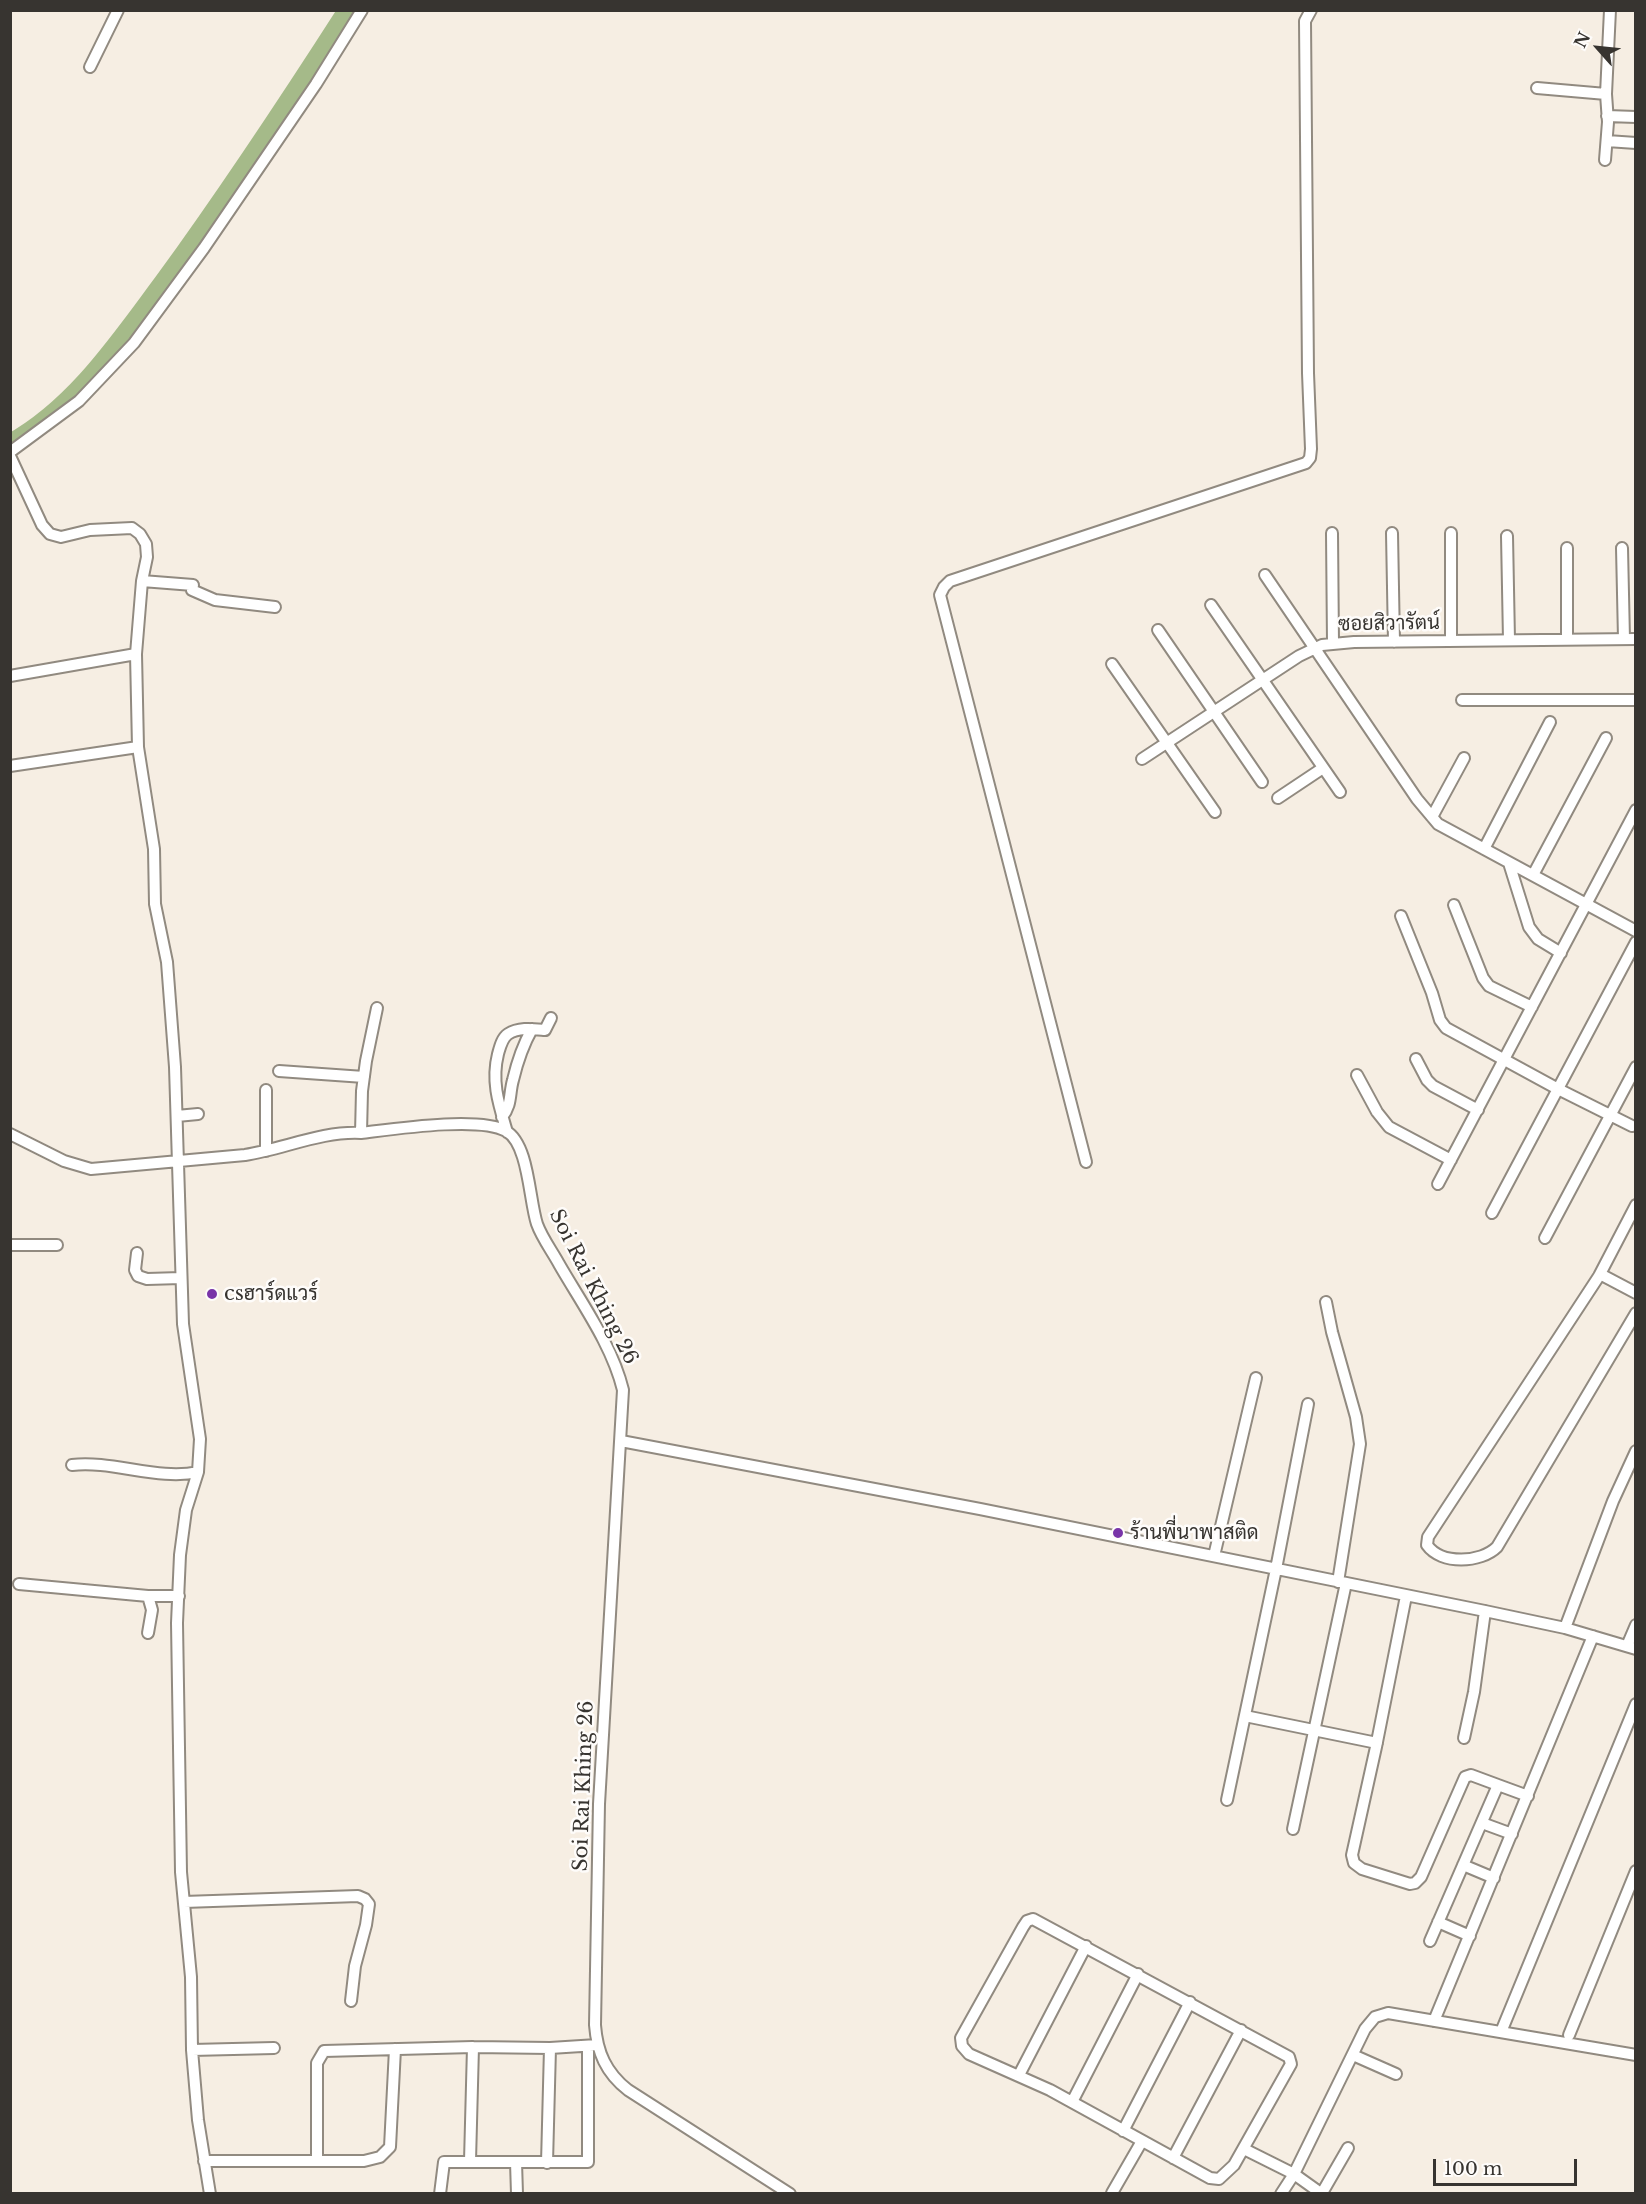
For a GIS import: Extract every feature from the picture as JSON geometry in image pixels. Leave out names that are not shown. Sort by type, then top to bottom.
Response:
[{"type":"street","points":[[90,67],[118,10]]},
{"type":"street","points":[[10,452],[79,401],[134,342],[204,248],[316,84],[362,10]]},
{"type":"street","points":[[1086,1162],[940,595],[950,581],[1306,463],[1310,459],[1305,21],[1311,10]]},
{"type":"street","points":[[1605,160],[1610,10]]},
{"type":"street","points":[[1537,88],[1606,94]]},
{"type":"street","points":[[1607,116],[1635,117]]},
{"type":"street","points":[[1607,141],[1635,143]]},
{"type":"street","points":[[10,456],[42,525],[50,534],[61,537],[90,530],[132,528],[140,534],[146,544],[147,557],[133,655],[138,747],[153,849],[155,904],[167,962],[175,1067],[177,1116],[172,1160],[173,1278],[183,1324],[200,1439],[189,1473],[175,1596],[181,1872],[191,1977],[192,2049],[199,2126],[210,2193]]},
{"type":"street","points":[[1332,533],[1333,643]]},
{"type":"street","points":[[1392,533],[1394,642]]},
{"type":"street","points":[[1450,641],[1451,533]]},
{"type":"street","points":[[1507,537],[1509,640]]},
{"type":"street","points":[[1567,548],[1567,639]]},
{"type":"street","points":[[1622,548],[1630,639]]},
{"type":"street","points":[[1265,575],[1432,817],[1448,830],[1635,931]]},
{"type":"street","points":[[142,581],[193,585],[192,590],[215,600],[275,607]]},
{"type":"street","points":[[1211,605],[1340,792]]},
{"type":"street","points":[[1158,630],[1262,782]]},
{"type":"street","name":"ซอยสิวารัตน์","points":[[1142,759],[1316,647],[1333,643],[1630,639]]},
{"type":"street","points":[[10,676],[133,655]]},
{"type":"street","points":[[1112,664],[1215,812]]},
{"type":"street","points":[[1462,700],[1635,700]]},
{"type":"street","points":[[1484,849],[1550,722]]},
{"type":"street","points":[[1533,875],[1606,738]]},
{"type":"street","points":[[10,766],[138,747]]},
{"type":"street","points":[[1432,817],[1464,758]]},
{"type":"street","points":[[1278,798],[1323,768]]},
{"type":"street","points":[[1438,1184],[1635,810]]},
{"type":"street","points":[[1509,863],[1529,927],[1538,939],[1560,953]]},
{"type":"street","points":[[1455,905],[1483,978],[1490,986],[1532,1007]]},
{"type":"street","points":[[1401,916],[1432,993],[1440,1020],[1446,1028],[1632,1126]]},
{"type":"street","points":[[1492,1213],[1635,942]]},
{"type":"street","points":[[361,1132],[364,1077],[377,1008]]},
{"type":"street","name":"Soi Rai Khing 26","points":[[550,1018],[545,1030],[520,1030],[507,1034],[501,1044],[494,1080],[496,1099],[507,1131],[520,1146],[538,1227],[606,1344],[618,1369],[622,1390],[621,1442],[599,1804],[594,2046],[614,2079],[628,2091],[790,2193]]},
{"type":"street","points":[[502,1117],[508,1110],[513,1079],[532,1029]]},
{"type":"street","points":[[1416,1059],[1427,1080],[1433,1086],[1478,1110]]},
{"type":"street","points":[[1545,1238],[1635,1067]]},
{"type":"street","points":[[279,1071],[364,1077]]},
{"type":"street","points":[[1357,1076],[1377,1112],[1389,1127],[1451,1160]]},
{"type":"street","points":[[266,1090],[266,1151]]},
{"type":"street","points":[[177,1116],[198,1114]]},
{"type":"street","points":[[10,1134],[64,1161],[91,1169],[172,1160],[217,1158],[266,1151],[278,1146],[334,1134],[466,1123],[494,1126],[507,1131]]},
{"type":"street","points":[[1635,1205],[1600,1274],[1428,1537],[1427,1545],[1430,1549],[1451,1558],[1467,1559],[1490,1554],[1497,1547],[1635,1313]]},
{"type":"street","points":[[10,1245],[57,1245]]},
{"type":"street","points":[[137,1253],[135,1270],[138,1276],[147,1279],[173,1278]]},
{"type":"street","points":[[1600,1274],[1635,1293]]},
{"type":"street","points":[[1293,1829],[1342,1583],[1360,1444],[1356,1417],[1326,1302]]},
{"type":"street","points":[[1214,1556],[1256,1378]]},
{"type":"street","points":[[1227,1800],[1308,1404]]},
{"type":"street","points":[[621,1442],[980,1509],[1485,1611],[1565,1628],[1631,1647],[1635,1624]]},
{"type":"street","points":[[1565,1628],[1613,1501],[1635,1451]]},
{"type":"street","points":[[72,1465],[88,1463],[109,1467],[189,1473]]},
{"type":"street","points":[[19,1584],[151,1596],[175,1596]]},
{"type":"street","points":[[148,1633],[152,1610],[151,1596]]},
{"type":"street","points":[[1406,1596],[1352,1855],[1353,1863],[1362,1869],[1410,1884],[1415,1883],[1421,1877],[1466,1777],[1470,1775],[1528,1796]]},
{"type":"street","points":[[1464,1738],[1474,1692],[1485,1611]]},
{"type":"street","points":[[1434,2021],[1593,1636]]},
{"type":"street","points":[[1501,2032],[1635,1704]]},
{"type":"street","points":[[1245,1716],[1377,1743]]},
{"type":"street","points":[[1430,1941],[1498,1785]]},
{"type":"street","points":[[1482,1823],[1512,1834]]},
{"type":"street","points":[[1463,1865],[1494,1878]]},
{"type":"street","points":[[1569,2035],[1635,1871]]},
{"type":"street","points":[[184,1902],[358,1896],[365,1899],[369,1904],[368,1914],[355,1966],[351,2001]]},
{"type":"street","points":[[1034,1919],[1086,1946],[1289,2057],[1291,2064],[1244,2149],[1234,2165],[1219,2179],[1210,2178],[1019,2075],[969,2054],[962,2046],[961,2038],[1027,1921],[1034,1919]]},
{"type":"street","points":[[1438,1922],[1470,1936]]},
{"type":"street","points":[[1019,2075],[1086,1946]]},
{"type":"street","points":[[1072,2102],[1138,1974]]},
{"type":"street","points":[[1123,2131],[1190,2002]]},
{"type":"street","points":[[1281,2193],[1294,2174],[1365,2029],[1375,2017],[1388,2013],[1635,2055]]},
{"type":"street","points":[[1173,2158],[1241,2030]]},
{"type":"street","points":[[470,2161],[473,2046]]},
{"type":"street","points":[[317,2160],[317,2063],[324,2051],[473,2046],[550,2048],[594,2046],[588,2162],[444,2162],[440,2193]]},
{"type":"street","points":[[192,2049],[274,2048]]},
{"type":"street","points":[[547,2163],[550,2048]]},
{"type":"street","points":[[204,2161],[364,2161],[380,2157],[390,2147],[395,2049]]},
{"type":"street","points":[[1353,2055],[1396,2074]]},
{"type":"street","points":[[1112,2193],[1142,2141]]},
{"type":"street","points":[[1244,2149],[1294,2174],[1322,2193],[1348,2148]]},
{"type":"street","points":[[516,2162],[517,2193]]},
{"type":"waterway","points":[[10,443],[55,411],[75,392],[112,349],[210,215],[347,10]]},
{"type":"place","name":"csฮาร์ดแวร์","points":[[212,1294]]},
{"type":"place","name":"ร้านพี่นาพาสติด","points":[[1118,1533]]}]
